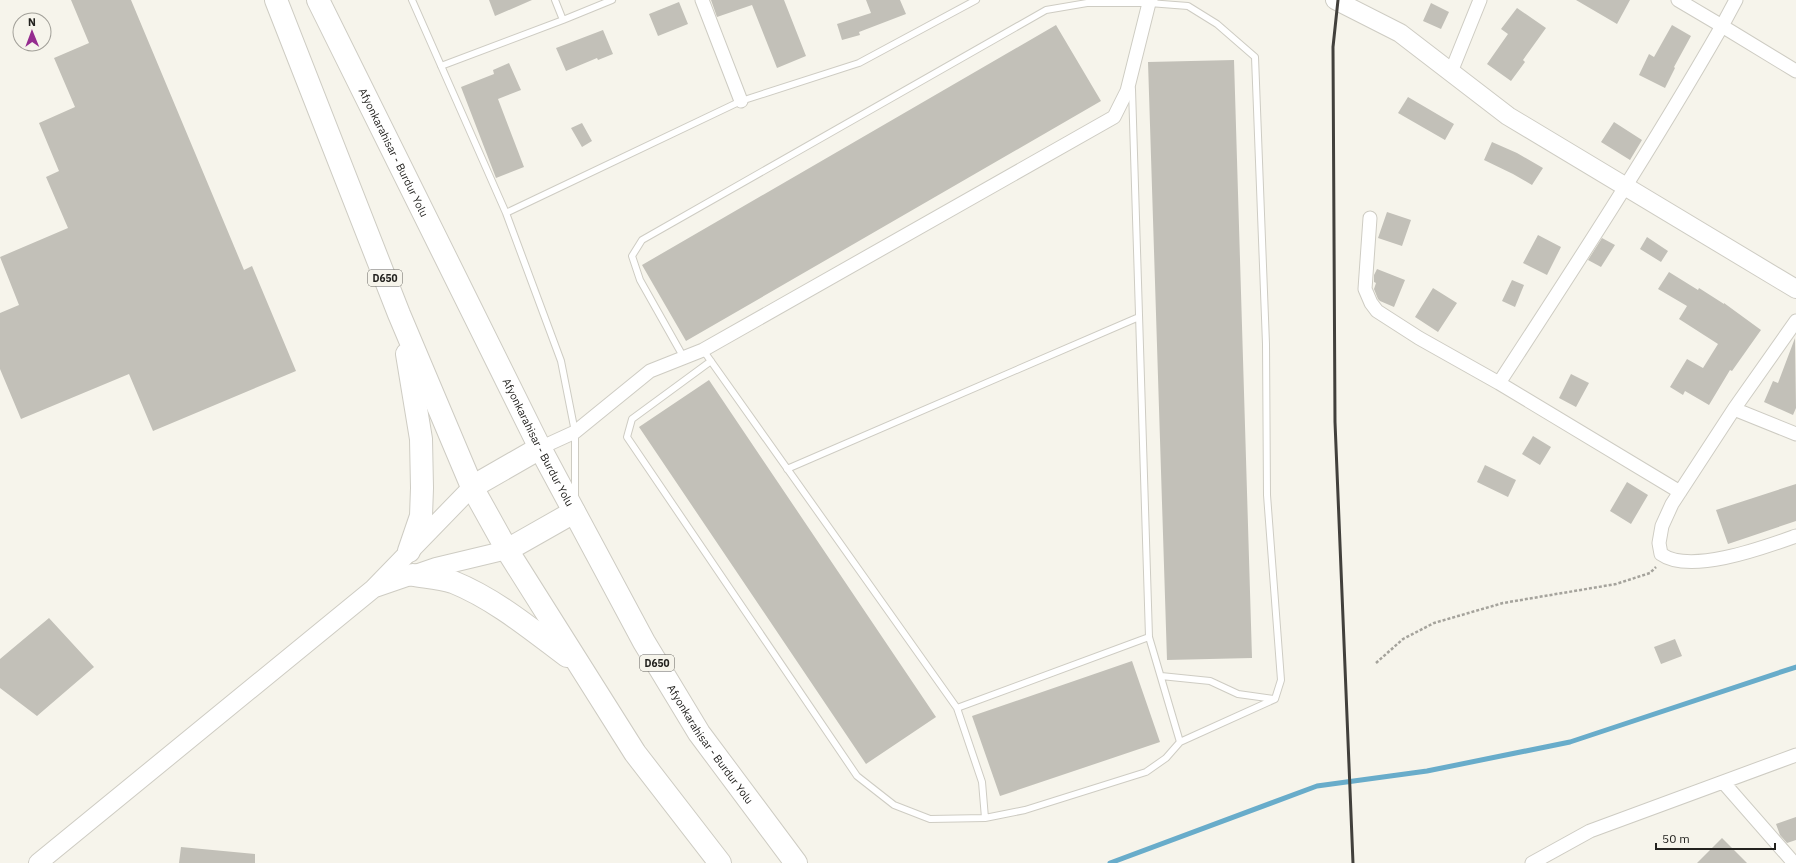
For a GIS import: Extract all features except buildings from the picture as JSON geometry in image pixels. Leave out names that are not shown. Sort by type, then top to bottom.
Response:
[{"type":"highway","name":"D650","points":[[276,0],[399,314],[472,487],[507,550],[579,667],[635,753],[720,863]]},
{"type":"highway","name":"Afyonkarahisar - Burdur Yolu","points":[[318,0],[540,448],[644,642],[699,734],[796,863]]},
{"type":"highway","points":[[399,314],[421,439],[421,516],[409,551]]},
{"type":"highway","points":[[472,487],[540,448]]},
{"type":"highway","points":[[507,550],[574,512]]},
{"type":"highway","points":[[413,575],[451,582],[487,599],[526,624],[579,667]]},
{"type":"main road","points":[[1335,0],[1400,33],[1508,116],[1796,289]]},
{"type":"main road","points":[[38,863],[373,589],[472,487]]},
{"type":"main road","points":[[373,589],[436,567],[507,550]]},
{"type":"street","points":[[702,0],[741,101]]},
{"type":"street","points":[[1452,72],[1480,0]]},
{"type":"street","points":[[1678,0],[1796,71]]},
{"type":"street","points":[[1499,383],[1626,187],[1682,96],[1736,0]]},
{"type":"street","points":[[540,448],[576,432],[650,371],[703,350],[1114,117],[1127,91],[1150,1]]},
{"type":"street","points":[[1370,218],[1365,289],[1371,304],[1377,311],[1419,338],[1499,383],[1680,492]]},
{"type":"street","points":[[1796,322],[1734,409],[1672,504],[1662,526],[1659,543],[1661,554],[1666,558],[1679,561],[1700,561],[1740,555],[1796,536]]},
{"type":"street","points":[[1734,409],[1796,434]]},
{"type":"street","points":[[1532,863],[1590,831],[1796,755]]},
{"type":"street","points":[[1723,782],[1794,863]]},
{"type":"lane","points":[[412,0],[506,213],[561,361],[576,432],[574,512]]},
{"type":"lane","points":[[555,0],[563,20]]},
{"type":"lane","points":[[441,66],[612,0]]},
{"type":"lane","points":[[506,213],[741,101],[859,63],[976,0]]},
{"type":"lane","points":[[684,358],[640,280],[632,256],[642,240],[1046,10],[1087,3],[1150,1],[1188,6],[1217,24],[1254,57],[1266,344],[1266,494],[1281,680],[1275,699],[1180,742],[1166,758],[1146,772],[1025,810],[985,818],[930,819],[894,805],[857,776],[627,436],[632,419],[711,361]]},
{"type":"lane","points":[[1131,74],[1149,637],[1180,742]]},
{"type":"lane","points":[[787,469],[1139,317]]},
{"type":"lane","points":[[703,350],[957,708],[982,782],[985,818]]},
{"type":"lane","points":[[957,708],[1149,637]]},
{"type":"lane","points":[[1161,676],[1210,681],[1238,694],[1275,699]]},
{"type":"path","points":[[1376,663],[1403,639],[1434,623],[1503,603],[1616,584],[1650,573],[1666,558]]},
{"type":"waterway","points":[[1110,863],[1317,786],[1427,771],[1570,742],[1796,667]]},
{"type":"railway","points":[[1338,0],[1333,47],[1335,422],[1353,863]]}]
